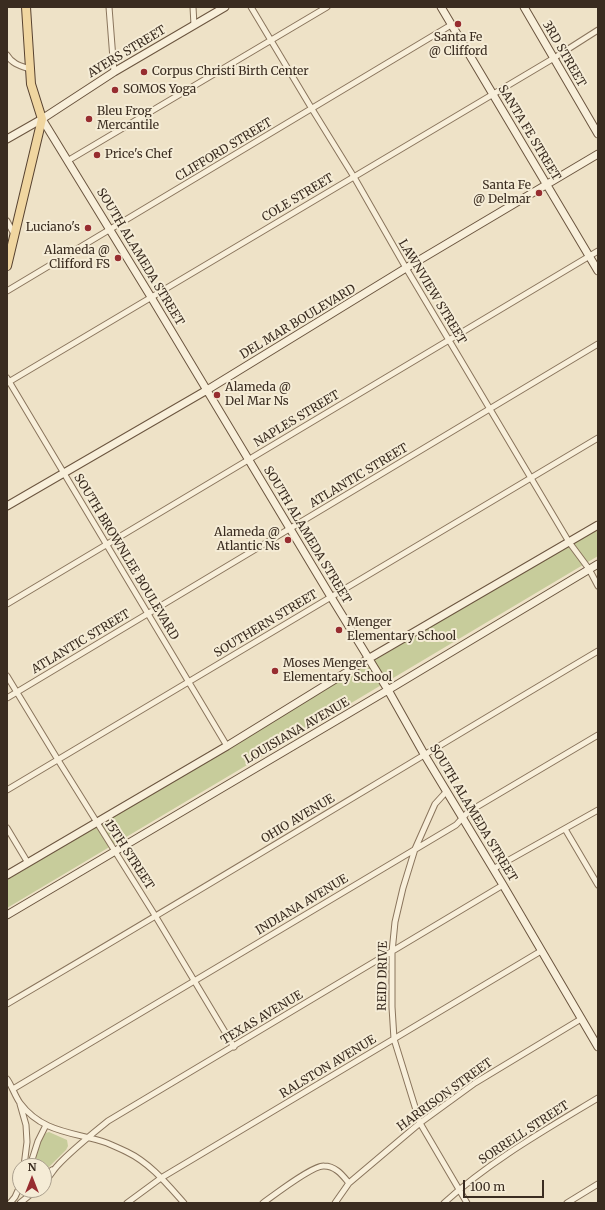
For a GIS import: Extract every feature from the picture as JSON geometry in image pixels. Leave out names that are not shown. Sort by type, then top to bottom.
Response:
[{"type":"main road","points":[[7,266],[42,119],[31,84],[26,7]]},
{"type":"main road","name":"AYERS STREET","points":[[7,139],[42,119],[114,72],[225,7]]},
{"type":"main road","name":"SANTA FE STREET","points":[[440,7],[598,271]]},
{"type":"main road","name":"3RD STREET","points":[[524,7],[598,134]]},
{"type":"main road","name":"SOUTH ALAMEDA STREET","points":[[42,119],[69,160],[330,597],[388,690],[446,792],[503,885],[598,1047]]},
{"type":"main road","name":"DEL MAR BOULEVARD","points":[[7,506],[207,390],[406,268],[598,154]]},
{"type":"main road","name":"LOUISIANA AVENUE","points":[[7,875],[227,746],[368,659],[598,525]]},
{"type":"main road","name":"LOUISIANA AVENUE","points":[[7,915],[598,564]]},
{"type":"street","points":[[109,7],[114,72]]},
{"type":"street","points":[[193,7],[194,25]]},
{"type":"street","name":"LAWNVIEW STREET","points":[[251,7],[354,176],[406,268],[569,542],[589,569],[598,586]]},
{"type":"street","points":[[69,160],[327,7]]},
{"type":"street","name":"CLIFFORD STREET","points":[[7,291],[451,25]]},
{"type":"street","name":"COLE STREET","points":[[8,381],[554,58],[598,30]]},
{"type":"street","points":[[7,55],[9,59],[18,66],[30,69]]},
{"type":"street","points":[[7,221],[14,234]]},
{"type":"street","name":"NAPLES STREET","points":[[7,604],[598,251]]},
{"type":"street","name":"ATLANTIC STREET","points":[[7,698],[598,344]]},
{"type":"street","name":"SOUTH BROWNLEE BOULEVARD","points":[[8,381],[108,544],[227,746]]},
{"type":"street","name":"SOUTHERN STREET","points":[[7,790],[598,438]]},
{"type":"street","name":"OHIO AVENUE","points":[[7,1004],[156,917],[424,754],[598,651]]},
{"type":"street","name":"15TH STREET","points":[[7,676],[97,823],[116,850],[234,1047]]},
{"type":"street","name":"INDIANA AVENUE","points":[[13,1089],[456,825],[468,812],[598,735]]},
{"type":"street","name":"REID DRIVE","points":[[446,792],[435,804],[415,849],[403,888],[395,922],[392,952],[392,1007],[394,1039],[420,1123],[467,1203]]},
{"type":"street","points":[[493,869],[598,810]]},
{"type":"street","points":[[7,828],[28,863]]},
{"type":"street","points":[[565,829],[598,885]]},
{"type":"street","name":"TEXAS AVENUE","points":[[52,1174],[56,1166],[108,1121],[503,885]]},
{"type":"street","name":"RALSTON AVENUE","points":[[127,1203],[161,1178],[541,951]]},
{"type":"street","name":"HARRISON STREET","points":[[335,1203],[349,1183],[420,1123],[474,1083],[581,1019]]},
{"type":"street","points":[[7,1079],[20,1103],[26,1126],[27,1142],[25,1158]]},
{"type":"street","name":"SORRELL STREET","points":[[444,1203],[458,1190],[487,1168],[536,1135],[598,1098]]},
{"type":"street","points":[[20,1103],[30,1114],[46,1125],[61,1132],[108,1143],[129,1153],[147,1164],[184,1203]]},
{"type":"street","points":[[33,1158],[38,1141],[46,1125]]},
{"type":"street","points":[[263,1203],[312,1170],[323,1165],[340,1172],[349,1183]]},
{"type":"street","points":[[52,1169],[56,1166]]},
{"type":"street","points":[[567,1203],[598,1184]]},
{"type":"green space","points":[[598,527],[598,556],[7,908],[7,880]]},
{"type":"green space","points":[[49,1132],[67,1140],[68,1146],[66,1150],[52,1164],[52,1158],[35,1158],[41,1140],[46,1133]]},
{"type":"place","name":"Santa Fe @ Clifford","points":[[458,24]]},
{"type":"place","name":"Corpus Christi Birth Center","points":[[144,72]]},
{"type":"place","name":"SOMOS Yoga","points":[[115,90]]},
{"type":"place","name":"Bleu Frog Mercantile","points":[[89,119]]},
{"type":"place","name":"Price's Chef","points":[[97,155]]},
{"type":"place","name":"Santa Fe @ Delmar","points":[[539,193]]},
{"type":"place","name":"Luciano's","points":[[88,228]]},
{"type":"place","name":"Alameda @ Clifford FS","points":[[118,258]]},
{"type":"place","name":"Alameda @ Del Mar Ns","points":[[217,395]]},
{"type":"place","name":"Alameda @ Atlantic Ns","points":[[288,540]]},
{"type":"place","name":"Menger Elementary School","points":[[339,630]]},
{"type":"place","name":"Moses Menger Elementary School","points":[[275,671]]}]
